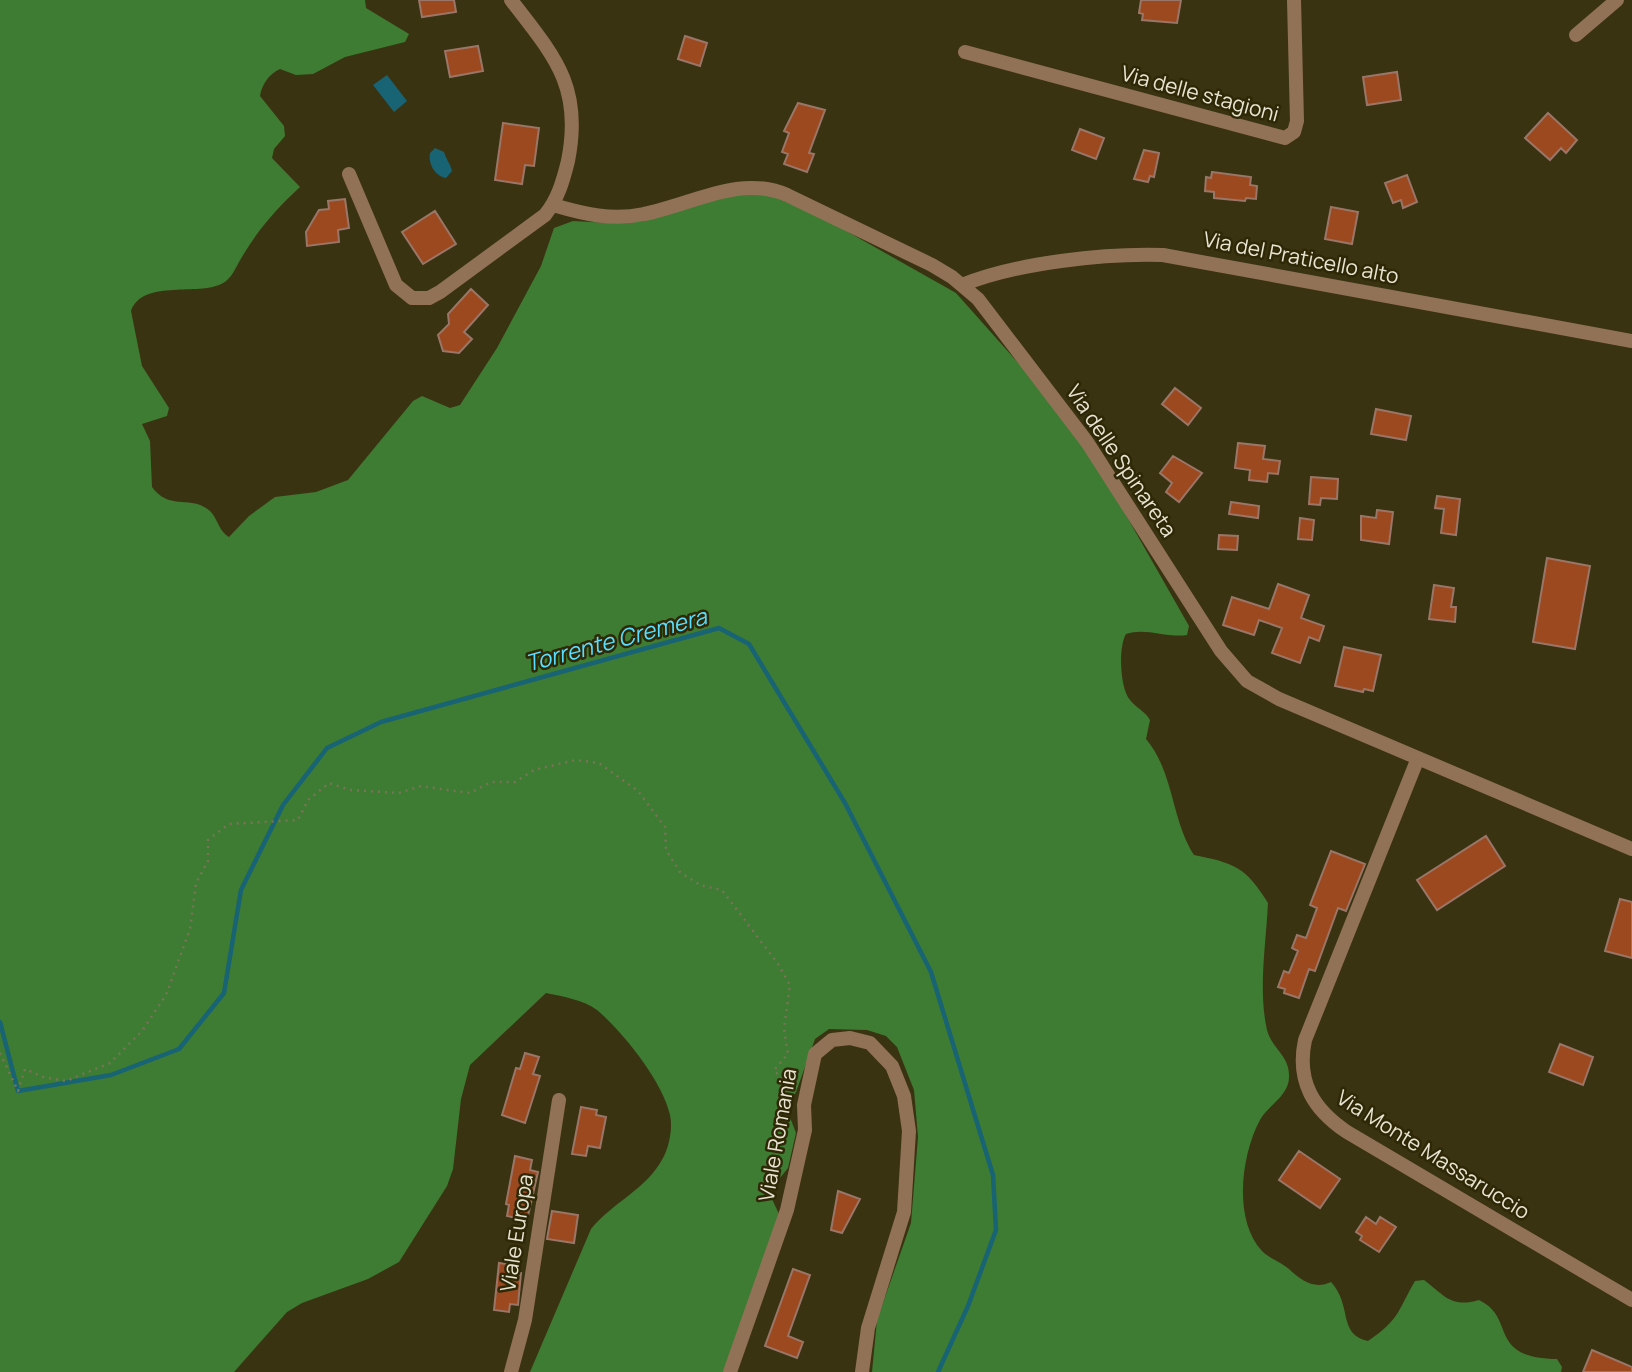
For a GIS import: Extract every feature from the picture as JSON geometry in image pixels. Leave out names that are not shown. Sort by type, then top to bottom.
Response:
[{"type":"street","points":[[349,174],[396,285],[412,298],[429,298],[440,292],[518,238],[553,205],[562,184],[571,145],[571,101],[564,76],[553,55],[511,0]]},
{"type":"street","name":"Via delle stagioni","points":[[965,52],[1285,138],[1294,132],[1297,121],[1294,0]]},
{"type":"street","points":[[1576,35],[1617,0]]},
{"type":"street","name":"Via delle Spinareta","points":[[553,205],[598,216],[625,217],[726,191],[770,188],[932,265],[962,285],[999,324],[1087,442],[1235,669],[1265,692],[1632,849]]},
{"type":"street","name":"Via del Praticello alto","points":[[962,285],[1000,273],[1087,259],[1163,255],[1632,341]]},
{"type":"street","name":"Via Monte Massaruccio","points":[[1418,758],[1305,1040],[1302,1069],[1308,1094],[1319,1110],[1347,1132],[1632,1300]]},
{"type":"street","name":"Viale Romania","points":[[730,1372],[786,1210],[805,1130],[804,1105],[815,1054],[824,1044],[839,1038],[862,1040],[879,1050],[895,1071],[905,1102],[909,1156],[904,1212],[868,1328],[862,1372]]},
{"type":"street","name":"Viale Europa","points":[[511,1372],[527,1308],[559,1100]]},
{"type":"path","points":[[0,1053],[18,1091],[24,1069],[43,1077],[66,1081],[110,1063],[127,1048],[166,995],[190,929],[197,883],[208,861],[208,840],[229,824],[298,820],[308,800],[329,783],[350,790],[399,793],[421,786],[470,793],[491,782],[515,782],[534,770],[576,760],[599,763],[638,792],[666,827],[666,850],[680,872],[700,884],[722,890],[778,964],[790,985],[784,1030],[788,1054],[774,1070],[804,1105]]},
{"type":"green space","points":[[0,0],[365,0],[366,8],[409,34],[405,42],[345,57],[313,74],[296,75],[280,69],[269,77],[260,96],[284,126],[285,136],[274,149],[272,158],[300,187],[259,231],[226,281],[208,288],[170,290],[146,295],[137,301],[131,311],[142,366],[169,408],[167,416],[142,424],[150,441],[152,487],[158,494],[172,501],[206,508],[229,537],[249,516],[275,497],[316,492],[348,480],[413,401],[422,396],[450,408],[460,405],[497,348],[541,266],[554,228],[573,221],[610,223],[730,193],[770,195],[825,219],[956,293],[1036,383],[1102,473],[1189,626],[1187,635],[1141,632],[1126,634],[1121,658],[1122,678],[1130,700],[1150,720],[1146,739],[1162,766],[1186,841],[1194,855],[1238,868],[1253,881],[1268,903],[1263,983],[1264,1015],[1269,1037],[1287,1063],[1289,1077],[1286,1090],[1260,1120],[1248,1151],[1243,1187],[1244,1205],[1253,1238],[1265,1254],[1303,1280],[1319,1285],[1331,1282],[1342,1300],[1348,1326],[1358,1337],[1368,1341],[1386,1327],[1397,1314],[1415,1281],[1424,1280],[1449,1299],[1462,1302],[1479,1300],[1497,1317],[1511,1345],[1520,1352],[1535,1357],[1557,1359],[1562,1367],[1561,1372],[872,1372],[877,1320],[911,1223],[918,1137],[914,1090],[897,1047],[886,1036],[867,1030],[829,1029],[815,1039],[796,1092],[786,1107],[796,1133],[788,1168],[772,1188],[771,1197],[779,1214],[724,1372],[530,1372],[591,1229],[656,1169],[667,1148],[671,1126],[666,1102],[651,1073],[607,1019],[586,1004],[546,993],[470,1065],[461,1099],[453,1169],[447,1186],[399,1262],[368,1279],[302,1303],[287,1312],[234,1372],[0,1372]]},
{"type":"water","points":[[387,75],[407,101],[394,112],[373,85]]},
{"type":"water","points":[[435,148],[444,152],[452,171],[446,178],[439,175],[431,165],[430,153]]},
{"type":"building","points":[[419,0],[454,0],[456,12],[422,17]]},
{"type":"building","points":[[1141,0],[1181,0],[1177,23],[1142,20],[1143,14],[1139,13]]},
{"type":"building","points":[[685,36],[707,43],[700,66],[678,59]]},
{"type":"building","points":[[478,46],[483,71],[450,77],[445,51]]},
{"type":"building","points":[[1397,72],[1401,100],[1367,105],[1363,77]]},
{"type":"building","points":[[798,103],[825,110],[809,153],[814,154],[807,172],[784,164],[788,154],[782,152],[789,133],[784,131]]},
{"type":"building","points":[[1548,113],[1577,140],[1566,153],[1561,148],[1550,160],[1525,138]]},
{"type":"building","points":[[503,123],[539,128],[534,166],[525,165],[522,184],[495,180]]},
{"type":"building","points":[[1080,129],[1104,138],[1096,159],[1072,150]]},
{"type":"building","points":[[1144,150],[1159,153],[1154,177],[1150,176],[1148,182],[1134,179]]},
{"type":"building","points":[[1212,172],[1251,177],[1250,185],[1257,186],[1256,199],[1246,198],[1245,201],[1214,198],[1214,192],[1205,191],[1206,177],[1211,178]]},
{"type":"building","points":[[1407,175],[1417,202],[1403,208],[1401,200],[1393,203],[1385,183]]},
{"type":"building","points":[[345,199],[349,228],[338,230],[339,242],[307,246],[306,232],[319,210],[329,209],[328,201]]},
{"type":"building","points":[[1331,207],[1358,212],[1352,244],[1325,239]]},
{"type":"building","points":[[435,211],[456,244],[423,264],[402,232]]},
{"type":"building","points":[[471,289],[488,305],[464,332],[472,339],[459,353],[443,351],[438,335],[449,324],[448,314]]},
{"type":"building","points":[[1175,388],[1201,408],[1188,425],[1162,404]]},
{"type":"building","points":[[1376,409],[1411,416],[1406,440],[1371,434]]},
{"type":"building","points":[[1238,443],[1265,446],[1263,459],[1280,461],[1278,474],[1268,473],[1267,482],[1249,480],[1250,470],[1235,468]]},
{"type":"building","points":[[1173,456],[1202,473],[1179,502],[1166,492],[1172,483],[1160,473]]},
{"type":"building","points":[[1311,477],[1338,479],[1337,499],[1321,498],[1320,505],[1309,504]]},
{"type":"building","points":[[1437,496],[1460,499],[1456,535],[1441,533],[1444,509],[1435,508]]},
{"type":"building","points":[[1231,502],[1259,506],[1258,518],[1229,514]]},
{"type":"building","points":[[1377,510],[1393,512],[1389,544],[1361,540],[1361,516],[1376,518]]},
{"type":"building","points":[[1300,518],[1314,520],[1312,540],[1298,539]]},
{"type":"building","points":[[1219,535],[1238,536],[1237,550],[1218,549]]},
{"type":"building","points":[[1547,558],[1590,566],[1575,649],[1533,642]]},
{"type":"building","points":[[1278,584],[1309,595],[1301,618],[1324,626],[1319,641],[1309,637],[1300,663],[1272,653],[1282,628],[1259,620],[1254,635],[1223,625],[1232,597],[1269,609]]},
{"type":"building","points":[[1434,585],[1454,588],[1451,607],[1456,607],[1455,622],[1429,619]]},
{"type":"building","points":[[1344,647],[1381,655],[1373,691],[1364,689],[1363,692],[1335,686]]},
{"type":"building","points":[[1486,836],[1505,866],[1437,910],[1417,880]]},
{"type":"building","points":[[1331,851],[1365,864],[1346,911],[1338,908],[1315,971],[1309,969],[1299,998],[1284,993],[1285,989],[1278,987],[1284,971],[1289,973],[1298,951],[1292,948],[1297,935],[1306,938],[1317,908],[1310,905]]},
{"type":"building","points":[[1620,899],[1632,902],[1632,958],[1605,951]]},
{"type":"building","points":[[1560,1044],[1593,1057],[1583,1085],[1549,1072]]},
{"type":"building","points":[[525,1053],[539,1057],[533,1074],[540,1076],[525,1123],[502,1115],[516,1068],[520,1069]]},
{"type":"building","points":[[581,1107],[597,1110],[596,1115],[606,1117],[600,1148],[588,1146],[586,1156],[572,1154]]},
{"type":"building","points":[[1299,1151],[1340,1179],[1320,1208],[1279,1180]]},
{"type":"building","points":[[515,1156],[532,1160],[530,1170],[538,1172],[527,1220],[507,1216],[509,1205],[506,1204]]},
{"type":"building","points":[[838,1191],[860,1199],[842,1233],[831,1230]]},
{"type":"building","points":[[552,1211],[578,1215],[574,1243],[547,1239]]},
{"type":"building","points":[[1366,1217],[1376,1224],[1380,1217],[1396,1227],[1379,1252],[1360,1240],[1362,1236],[1356,1232]]},
{"type":"building","points":[[499,1263],[514,1265],[513,1273],[521,1273],[518,1305],[510,1304],[509,1312],[494,1310]]},
{"type":"building","points":[[793,1269],[810,1275],[788,1336],[803,1342],[797,1358],[765,1346]]},
{"type":"building","points":[[1592,1350],[1632,1367],[1632,1372],[1583,1372]]},
{"type":"waterway","name":"Torrente Cremera","points":[[0,1022],[18,1091],[111,1075],[179,1049],[224,993],[241,890],[283,805],[327,748],[381,722],[719,628],[749,644],[845,803],[931,972],[993,1175],[996,1230],[968,1306],[938,1372]]}]
